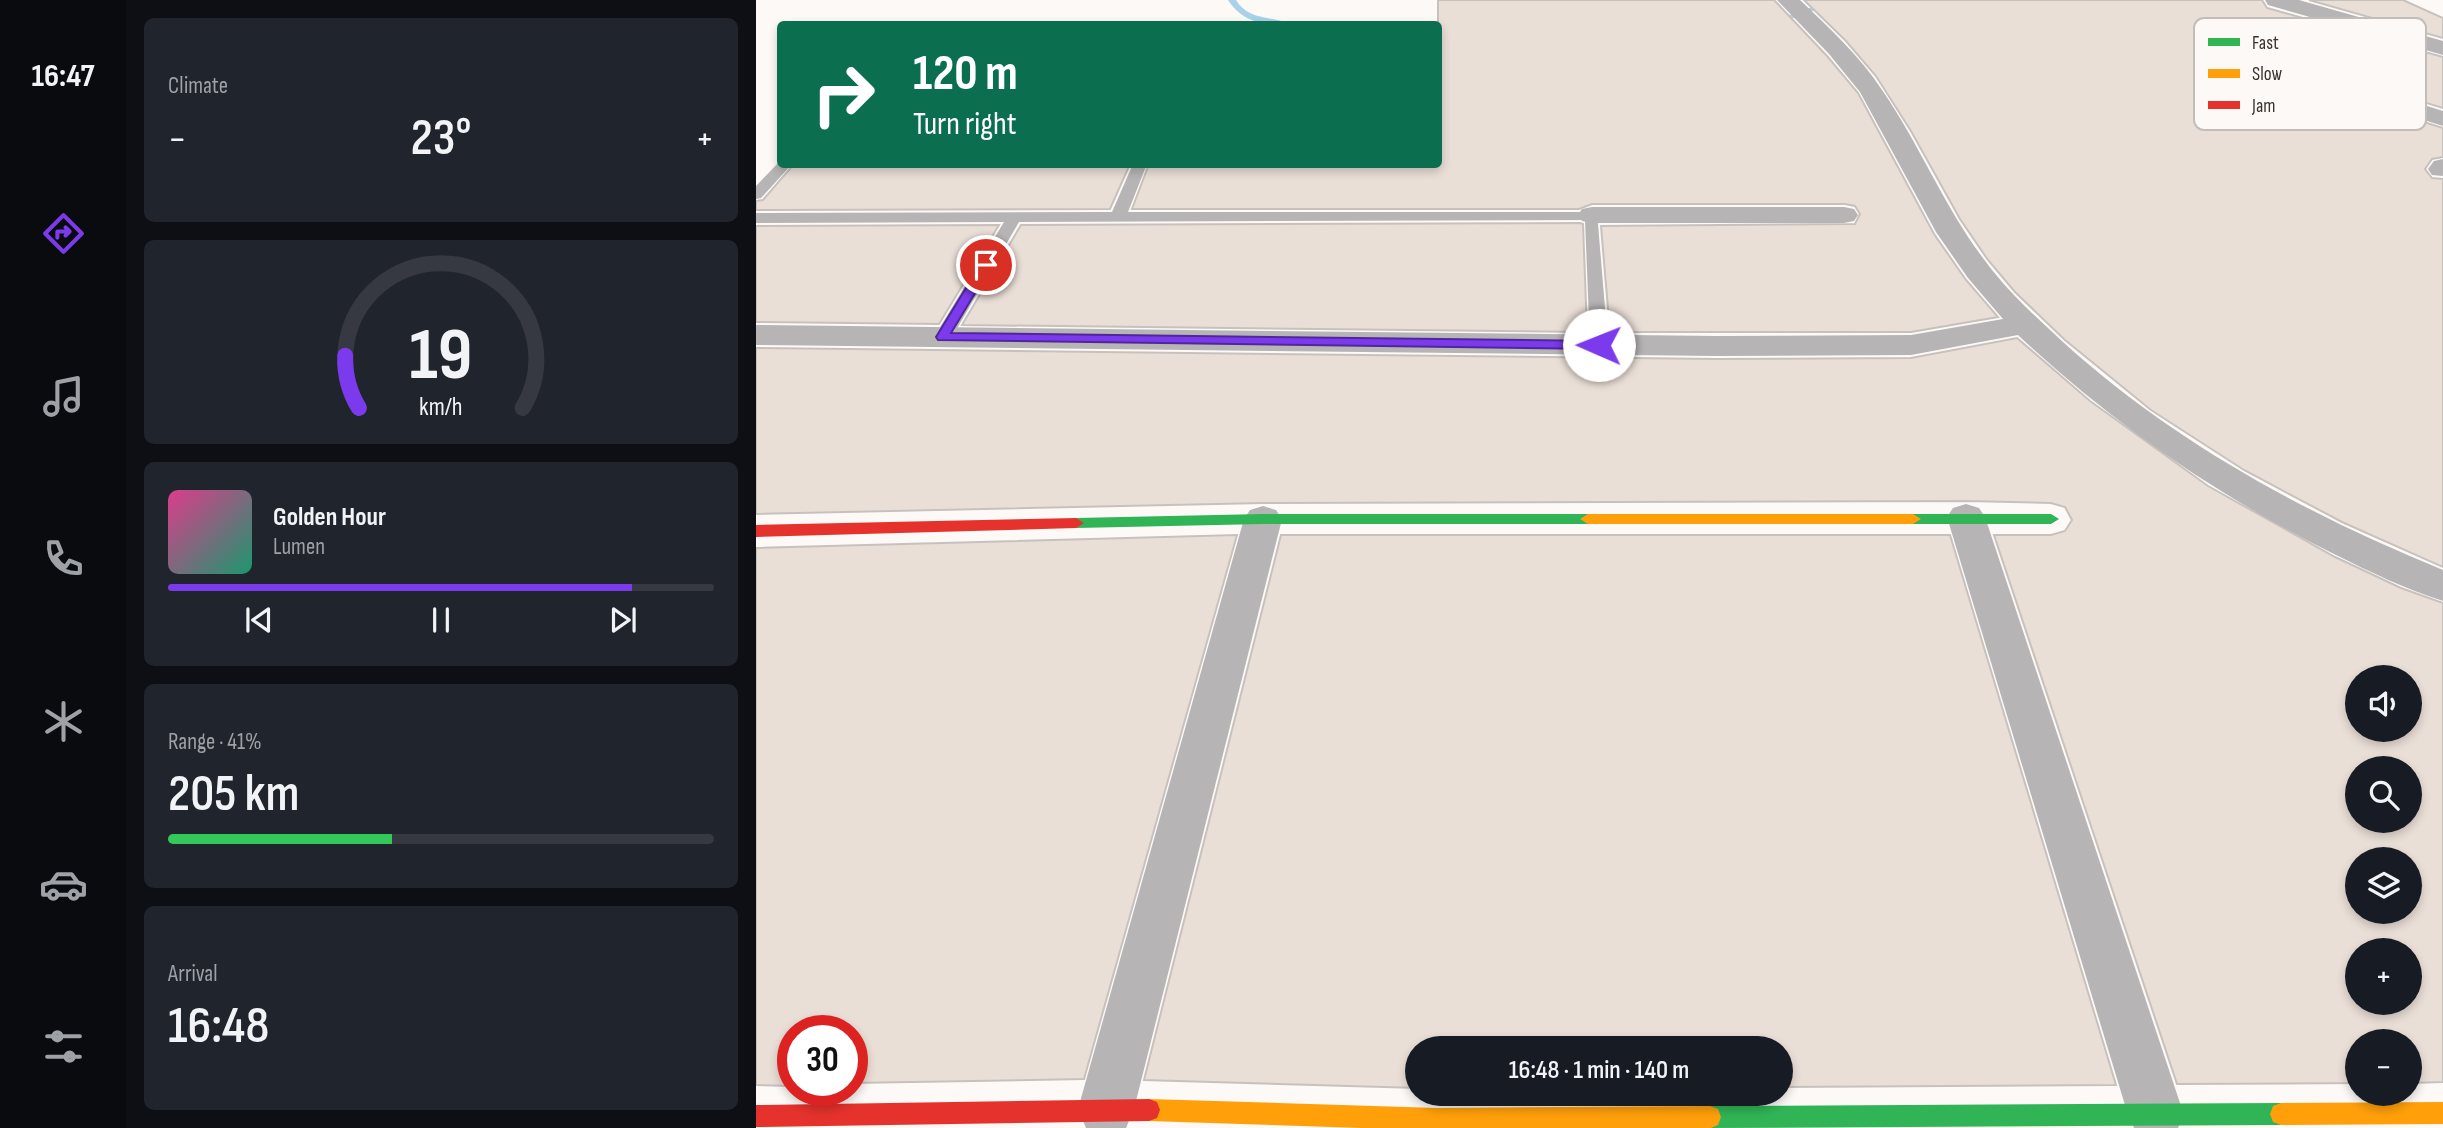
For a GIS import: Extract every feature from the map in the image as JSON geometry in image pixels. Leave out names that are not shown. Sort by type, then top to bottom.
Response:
[{"type":"street","points":[[1788,0],[1814,25],[1878,101],[1927,196],[1978,272],[2026,324],[2087,379],[2153,431],[2235,483],[2319,530],[2443,586]]},
{"type":"street","points":[[2276,0],[2339,18]]},
{"type":"street","points":[[2426,43],[2443,48]]},
{"type":"street","points":[[2426,114],[2443,119]]},
{"type":"street","points":[[1592,215],[1844,215]]},
{"type":"street","points":[[756,335],[1599,345],[1911,345],[2026,324]]},
{"type":"street","points":[[1966,517],[2156,1115]]},
{"type":"street","points":[[756,531],[1263,519],[2050,519]]},
{"type":"street","points":[[1106,1109],[1263,519]]},
{"type":"street","points":[[756,1116],[1106,1109],[1436,1124],[2443,1113]]},
{"type":"lane","points":[[756,195],[781,168]]},
{"type":"lane","points":[[1118,217],[1138,168]]},
{"type":"lane","points":[[756,218],[1592,215],[1599,345]]},
{"type":"lane","points":[[943,337],[1014,217]]},
{"type":"building","points":[[1438,0],[1774,0],[1858,93],[1934,234],[1966,280],[1998,317],[1911,332],[1610,332],[1601,226],[1855,224],[1860,214],[1855,206],[1845,204],[1592,204],[1579,209],[1132,209],[1147,168],[1442,168],[1442,21],[1438,21]]},
{"type":"building","points":[[1804,0],[2262,0],[2267,8],[2303,18],[2194,18],[2194,130],[2426,130],[2426,123],[2443,128],[2443,157],[2432,159],[2425,169],[2432,178],[2443,179],[2443,567],[2342,522],[2244,470],[2151,410],[2065,340],[2015,292],[1988,260],[1960,219],[1911,131],[1876,76],[1846,41]]},
{"type":"building","points":[[2309,0],[2403,0],[2443,18],[2443,38],[2426,33],[2426,18],[2372,18]]},
{"type":"building","points":[[2426,52],[2443,57],[2443,108],[2426,103]]},
{"type":"building","points":[[791,168],[1128,168],[1110,209],[756,210],[756,201],[763,200]]},
{"type":"building","points":[[1583,224],[1587,332],[962,325],[1021,225]]},
{"type":"building","points":[[999,225],[939,324],[756,322],[756,226]]},
{"type":"building","points":[[2017,338],[2090,401],[2208,486],[2335,557],[2401,588],[2443,603],[2443,1082],[2422,1083],[2422,1029],[2345,1029],[2345,1083],[2177,1084],[1994,535],[2051,535],[2065,531],[2072,520],[2065,507],[2051,503],[1967,501],[1263,503],[756,514],[756,348],[1716,359],[1911,358]]},
{"type":"building","points":[[1237,535],[1084,1079],[868,1083],[868,1015],[777,1015],[777,1086],[756,1085],[756,548]]},
{"type":"building","points":[[1281,535],[1950,535],[2116,1085],[1793,1087],[1793,1036],[1405,1036],[1405,1088],[1144,1080]]},
{"type":"waterway","points":[[1232,0],[1242,12],[1262,21]]},
{"type":"waterway","points":[[1771,23],[1840,0]]},
{"type":"traffic: fast","points":[[1076,523],[1263,519],[1588,519]]},
{"type":"traffic: fast","points":[[1913,519],[2051,519]]},
{"type":"traffic: fast","points":[[1710,1117],[2281,1114]]},
{"type":"traffic: slow","points":[[1588,519],[1913,519]]},
{"type":"traffic: slow","points":[[1149,1110],[1437,1119],[1710,1117]]},
{"type":"traffic: slow","points":[[2281,1114],[2443,1113]]},
{"type":"traffic: jam","points":[[756,531],[1076,523]]},
{"type":"traffic: jam","points":[[756,1116],[1149,1110]]},
{"type":"route","points":[[986,265],[943,337],[1599,345]]}]
